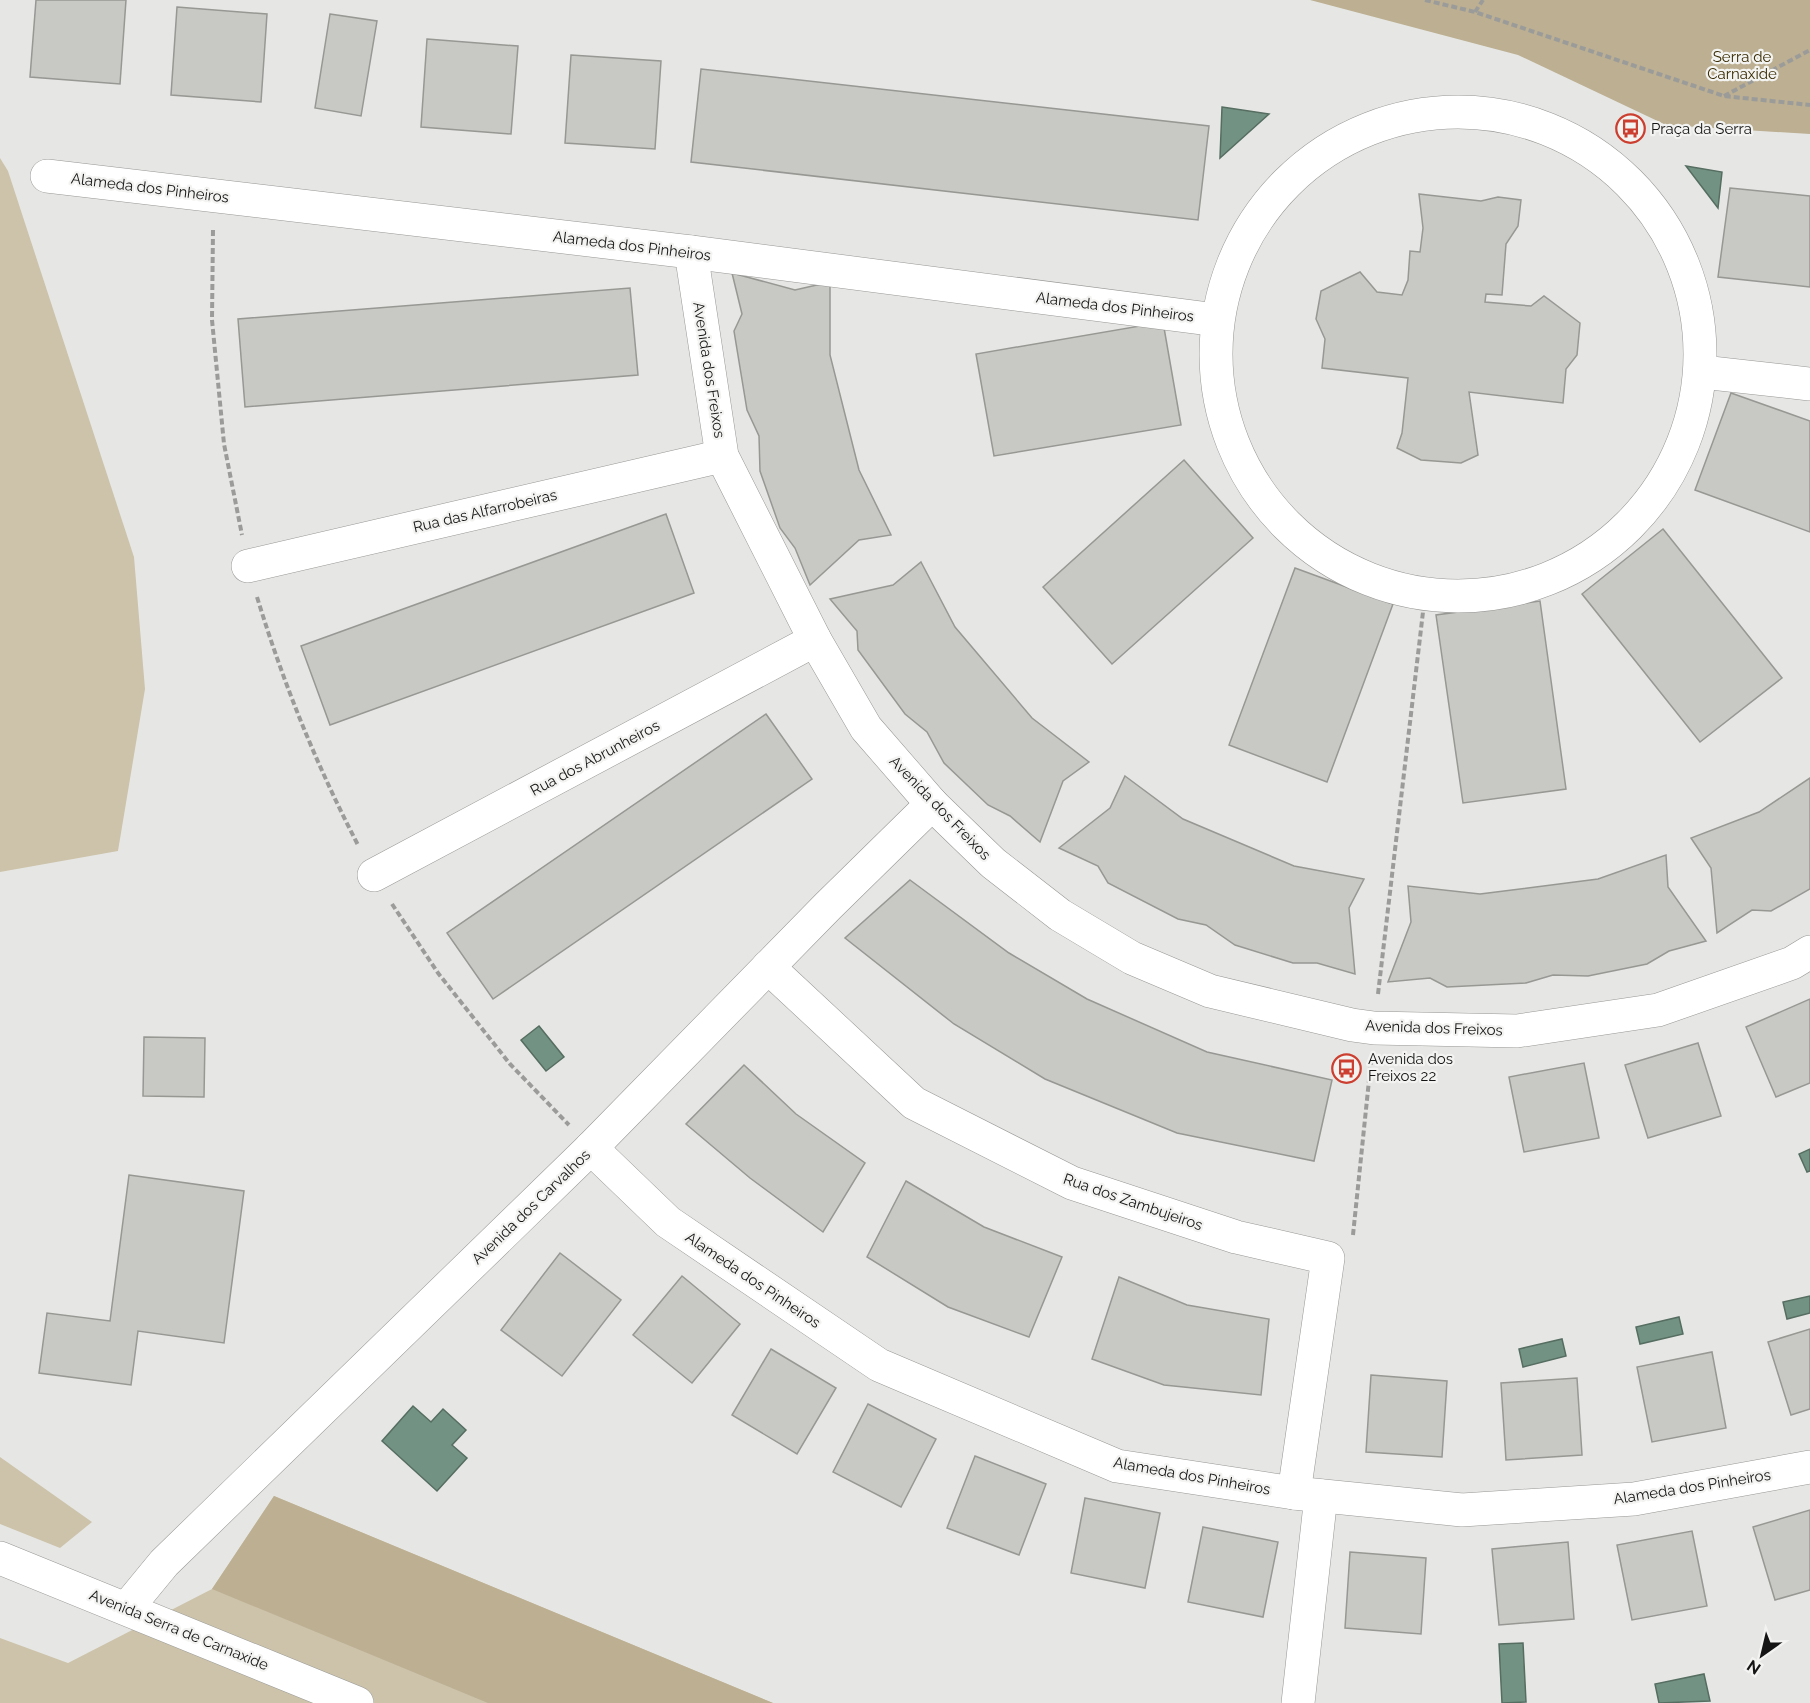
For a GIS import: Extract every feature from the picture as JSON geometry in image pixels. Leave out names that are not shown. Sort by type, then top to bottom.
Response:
[{"type":"street","points":[[1471,111],[1542,125],[1606,160],[1661,219],[1694,292],[1702,372],[1684,449],[1641,517],[1579,566],[1504,594],[1425,595],[1352,573],[1289,529],[1243,468],[1218,396],[1217,320],[1237,251],[1277,191],[1332,145],[1399,118],[1471,111]]},
{"type":"street","name":"Alameda dos Pinheiros","points":[[47,176],[691,252],[1217,320]]},
{"type":"street","name":"Avenida dos Freixos","points":[[691,252],[723,456],[815,640],[866,728],[932,804],[993,863],[1052,908],[1132,957],[1210,991],[1352,1025],[1517,1031],[1658,1010],[1792,963],[1810,952]]},
{"type":"street","points":[[1702,372],[1810,384]]},
{"type":"street","name":"Rua das Alfarrobeiras","points":[[248,566],[723,456]]},
{"type":"street","name":"Rua dos Abrunheiros","points":[[374,875],[815,640]]},
{"type":"street","name":"Avenida dos Carvalhos","points":[[128,1608],[164,1563],[591,1148],[932,804]]},
{"type":"street","name":"Rua dos Zambujeiros","points":[[768,967],[914,1103],[1072,1183],[1236,1237],[1328,1258],[1308,1495]]},
{"type":"street","name":"Alameda dos Pinheiros","points":[[591,1148],[668,1222],[879,1365],[1117,1466],[1308,1495],[1462,1510],[1634,1499],[1810,1467]]},
{"type":"street","points":[[1298,1703],[1308,1495]]},
{"type":"street","name":"Avenida Serra de Carnaxide","points":[[0,1558],[128,1608],[357,1703]]},
{"type":"path","points":[[1425,0],[1475,12],[1724,96],[1810,105]]},
{"type":"path","points":[[1475,12],[1484,0]]},
{"type":"path","points":[[1724,96],[1810,50]]},
{"type":"path","points":[[214,196],[213,332],[224,444],[248,566],[280,673],[322,777],[374,875],[438,973],[503,1055],[591,1148]]},
{"type":"shaded area","points":[[1222,107],[1269,114],[1220,158]]},
{"type":"shaded area","points":[[0,158],[8,171],[134,557],[145,689],[118,851],[0,872]]},
{"type":"shaded area","points":[[1686,166],[1722,172],[1718,208]]},
{"type":"shaded area","points":[[539,1026],[564,1057],[546,1071],[521,1040]]},
{"type":"shaded area","points":[[1810,1149],[1810,1171],[1807,1172],[1799,1154]]},
{"type":"shaded area","points":[[1810,1296],[1810,1313],[1787,1319],[1783,1302]]},
{"type":"shaded area","points":[[1679,1317],[1683,1334],[1640,1344],[1636,1327]]},
{"type":"shaded area","points":[[1562,1339],[1566,1356],[1523,1367],[1519,1349]]},
{"type":"shaded area","points":[[413,1406],[431,1422],[443,1409],[466,1430],[452,1445],[467,1458],[437,1491],[382,1441]]},
{"type":"shaded area","points":[[0,1457],[92,1522],[60,1548],[0,1524]]},
{"type":"shaded area","points":[[274,1496],[773,1703],[0,1703],[0,1638],[68,1663],[212,1589]]},
{"type":"shaded area","points":[[1523,1643],[1526,1702],[1502,1703],[1499,1644]]},
{"type":"shaded area","points":[[1704,1674],[1710,1701],[1659,1703],[1655,1684]]},
{"type":"green space","name":"Serra de Carnaxide","points":[[1310,0],[1810,0],[1810,134],[1666,125],[1518,55]]},
{"type":"green space","points":[[274,1496],[773,1703],[488,1703],[212,1589]]},
{"type":"building","points":[[36,0],[126,0],[120,84],[30,77]]},
{"type":"building","points":[[177,7],[267,14],[261,102],[171,95]]},
{"type":"building","points":[[330,14],[377,21],[361,116],[315,108]]},
{"type":"building","points":[[427,39],[518,46],[511,134],[421,127]]},
{"type":"building","points":[[571,55],[661,61],[655,149],[565,143]]},
{"type":"building","points":[[701,69],[1209,126],[1198,220],[691,162]]},
{"type":"building","points":[[1730,188],[1810,196],[1810,287],[1718,277]]},
{"type":"building","points":[[1419,194],[1481,201],[1498,197],[1521,200],[1518,226],[1506,244],[1502,295],[1486,294],[1485,302],[1531,306],[1544,296],[1580,323],[1577,355],[1566,369],[1563,403],[1469,392],[1478,455],[1461,463],[1421,460],[1397,448],[1402,433],[1408,378],[1322,368],[1325,339],[1316,319],[1321,291],[1360,272],[1377,292],[1402,295],[1408,280],[1410,251],[1420,252],[1423,228]]},
{"type":"building","points":[[732,273],[795,290],[830,282],[830,355],[859,470],[891,535],[859,540],[810,585],[795,548],[780,528],[760,471],[759,436],[747,410],[734,331],[742,314]]},
{"type":"building","points":[[630,288],[638,375],[245,407],[238,319]]},
{"type":"building","points":[[1163,322],[1181,425],[994,456],[976,354]]},
{"type":"building","points":[[1731,393],[1810,421],[1810,532],[1695,490]]},
{"type":"building","points":[[1184,460],[1253,538],[1112,664],[1043,587]]},
{"type":"building","points":[[666,514],[694,593],[330,725],[301,646]]},
{"type":"building","points":[[1663,529],[1782,678],[1700,742],[1582,594]]},
{"type":"building","points":[[921,562],[955,627],[1032,718],[1089,762],[1063,781],[1040,842],[1010,816],[988,805],[944,763],[927,732],[905,714],[858,650],[857,631],[830,599],[893,585]]},
{"type":"building","points":[[1295,568],[1393,604],[1327,782],[1229,745]]},
{"type":"building","points":[[1540,601],[1566,789],[1463,803],[1436,615]]},
{"type":"building","points":[[766,714],[812,779],[493,999],[447,933]]},
{"type":"building","points":[[1125,776],[1183,819],[1294,866],[1364,879],[1349,908],[1355,974],[1317,963],[1293,963],[1235,945],[1206,925],[1178,919],[1108,883],[1098,866],[1059,848],[1110,808]]},
{"type":"building","points":[[1810,778],[1810,889],[1771,911],[1752,910],[1717,933],[1711,868],[1691,838],[1759,812]]},
{"type":"building","points":[[1666,855],[1668,887],[1706,941],[1669,951],[1647,964],[1588,976],[1553,975],[1526,983],[1447,987],[1430,978],[1388,982],[1411,922],[1408,886],[1480,894],[1598,879]]},
{"type":"building","points":[[910,880],[1009,953],[1087,999],[1207,1052],[1332,1080],[1314,1161],[1177,1133],[1045,1079],[954,1024],[845,938]]},
{"type":"building","points":[[1810,999],[1810,1083],[1776,1097],[1746,1027]]},
{"type":"building","points":[[144,1037],[205,1038],[204,1097],[143,1096]]},
{"type":"building","points":[[1698,1043],[1721,1116],[1648,1138],[1625,1065]]},
{"type":"building","points":[[1584,1063],[1599,1138],[1524,1152],[1509,1077]]},
{"type":"building","points":[[744,1065],[796,1114],[865,1163],[823,1232],[750,1178],[686,1124]]},
{"type":"building","points":[[129,1175],[244,1191],[224,1343],[138,1331],[131,1385],[39,1373],[47,1313],[110,1321]]},
{"type":"building","points":[[906,1181],[984,1227],[1062,1257],[1029,1337],[948,1307],[867,1257]]},
{"type":"building","points":[[560,1253],[621,1300],[562,1376],[501,1330]]},
{"type":"building","points":[[682,1276],[740,1324],[692,1383],[633,1335]]},
{"type":"building","points":[[1119,1277],[1187,1305],[1269,1319],[1261,1395],[1164,1385],[1092,1359]]},
{"type":"building","points":[[1810,1329],[1810,1409],[1791,1415],[1768,1342]]},
{"type":"building","points":[[771,1349],[836,1388],[797,1454],[732,1415]]},
{"type":"building","points":[[1712,1352],[1726,1428],[1652,1442],[1637,1367]]},
{"type":"building","points":[[1371,1375],[1447,1381],[1442,1457],[1366,1452]]},
{"type":"building","points":[[1577,1378],[1582,1455],[1506,1460],[1501,1383]]},
{"type":"building","points":[[868,1404],[936,1439],[901,1507],[833,1472]]},
{"type":"building","points":[[975,1456],[1046,1484],[1019,1555],[947,1528]]},
{"type":"building","points":[[1085,1498],[1160,1513],[1145,1588],[1071,1573]]},
{"type":"building","points":[[1810,1510],[1810,1590],[1775,1600],[1753,1527]]},
{"type":"building","points":[[1203,1527],[1278,1542],[1263,1617],[1188,1602]]},
{"type":"building","points":[[1692,1531],[1707,1606],[1632,1620],[1617,1545]]},
{"type":"building","points":[[1568,1542],[1574,1619],[1499,1625],[1492,1549]]},
{"type":"building","points":[[1350,1552],[1426,1558],[1421,1634],[1345,1628]]},
{"type":"place","name":"Praça da Serra","points":[[1630,129]]},
{"type":"place","name":"Avenida dos Freixos 22","points":[[1347,1068]]}]
